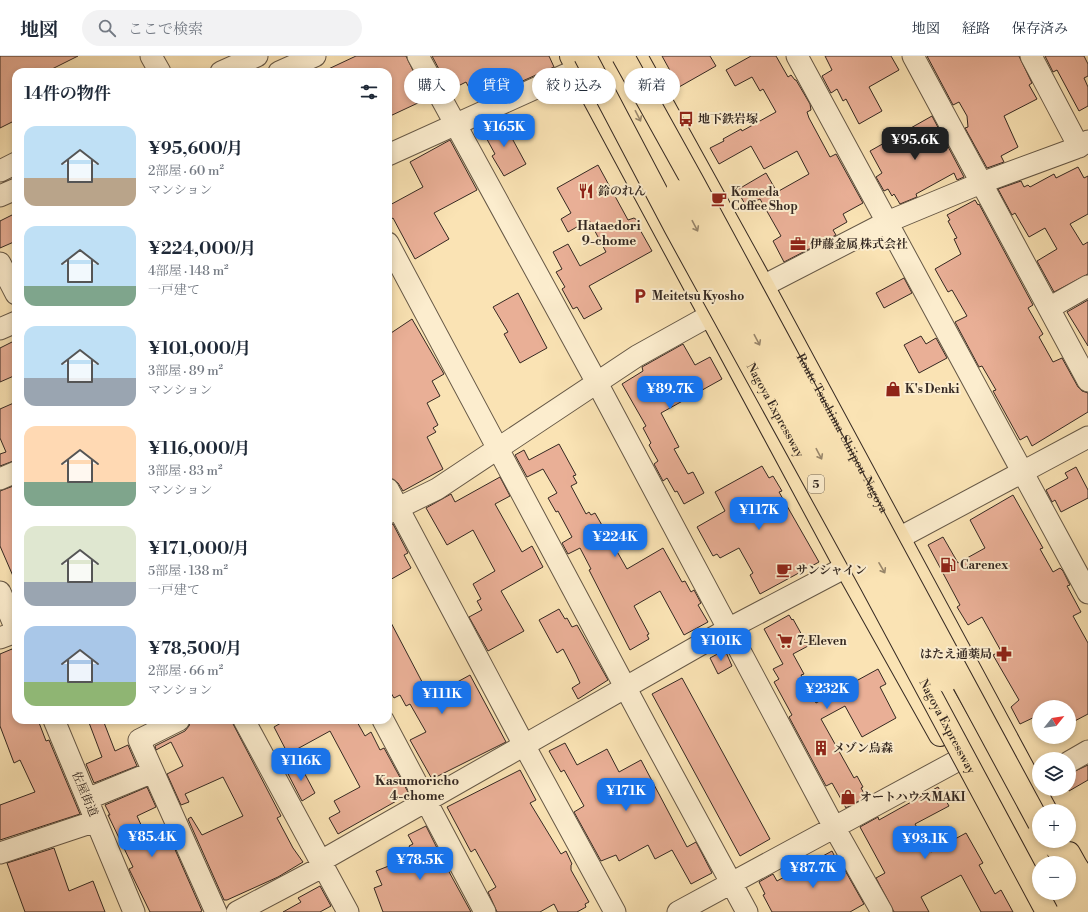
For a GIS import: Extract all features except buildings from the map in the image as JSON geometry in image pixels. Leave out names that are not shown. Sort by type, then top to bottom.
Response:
[{"type":"main road","points":[[607,56],[684,205],[866,541],[1022,815],[1032,824]]},
{"type":"main road","points":[[623,56],[697,188],[1032,810]]},
{"type":"main road","name":"Route Tsushima-Shiipou-Nagoya","points":[[636,56],[763,286],[899,538],[1032,776]]},
{"type":"main road","points":[[578,60],[710,315],[846,567],[955,762],[1035,912]]},
{"type":"main road","name":"Nagoya Expressway","points":[[578,60],[675,227],[871,584],[1047,912]]},
{"type":"main road","points":[[871,584],[886,597],[1035,856]]},
{"type":"main road","points":[[1054,848],[1060,856]]},
{"type":"main road","points":[[1076,880],[1087,912]]},
{"type":"main road","points":[[1060,900],[1067,912]]},
{"type":"street","points":[[152,56],[158,68]]},
{"type":"street","points":[[230,68],[257,56]]},
{"type":"street","points":[[288,68],[315,56]]},
{"type":"street","points":[[418,56],[596,381],[834,827],[882,912]]},
{"type":"street","points":[[797,56],[1088,593]]},
{"type":"street","points":[[913,56],[1088,381]]},
{"type":"street","points":[[615,912],[393,511],[437,489],[596,381],[636,356],[763,286],[887,222],[981,183],[1083,144],[1031,56]]},
{"type":"street","points":[[392,153],[456,124],[578,60]]},
{"type":"street","points":[[0,171],[12,165]]},
{"type":"street","points":[[0,196],[12,191]]},
{"type":"street","points":[[392,250],[625,688],[747,912]]},
{"type":"street","points":[[0,263],[12,286]]},
{"type":"street","points":[[1049,308],[1088,286]]},
{"type":"street","points":[[0,330],[12,324]]},
{"type":"street","points":[[899,538],[1088,437]]},
{"type":"street","points":[[0,479],[12,474]]},
{"type":"street","points":[[237,912],[322,864],[426,801],[728,629],[846,567]]},
{"type":"street","points":[[0,592],[12,620]]},
{"type":"street","points":[[0,638],[12,632]]},
{"type":"street","name":"佐屋街道","points":[[56,724],[134,912]]},
{"type":"street","points":[[171,724],[139,740],[216,912]]},
{"type":"street","points":[[246,724],[348,912]]},
{"type":"street","points":[[385,724],[486,912]]},
{"type":"street","points":[[1076,758],[1088,751]]},
{"type":"street","points":[[678,912],[955,762]]},
{"type":"street","points":[[87,799],[153,772]]},
{"type":"street","points":[[0,853],[96,821]]},
{"type":"place","name":"地下鉄岩塚","points":[[686,119]]},
{"type":"place","name":"鈴のれん","points":[[586,191]]},
{"type":"place","name":"Komeda Coffee Shop","points":[[719,199]]},
{"type":"place","name":"伊藤金属 株式会社","points":[[798,244]]},
{"type":"place","name":"Meitetsu Kyosho","points":[[640,296]]},
{"type":"place","name":"K's Denki","points":[[893,389]]},
{"type":"place","name":"Carenex","points":[[948,565]]},
{"type":"place","name":"サンシャイン","points":[[784,570]]},
{"type":"place","name":"7-Eleven","points":[[785,641]]},
{"type":"place","name":"はたえ通薬局","points":[[1004,654]]},
{"type":"place","name":"メゾン烏森","points":[[821,748]]},
{"type":"place","name":"オートハウスMAKI","points":[[848,797]]},
{"type":"district","name":"Hataedori 9-chome","points":[[609,232]]},
{"type":"district","name":"Kasumoricho 4-chome","points":[[417,788]]}]
